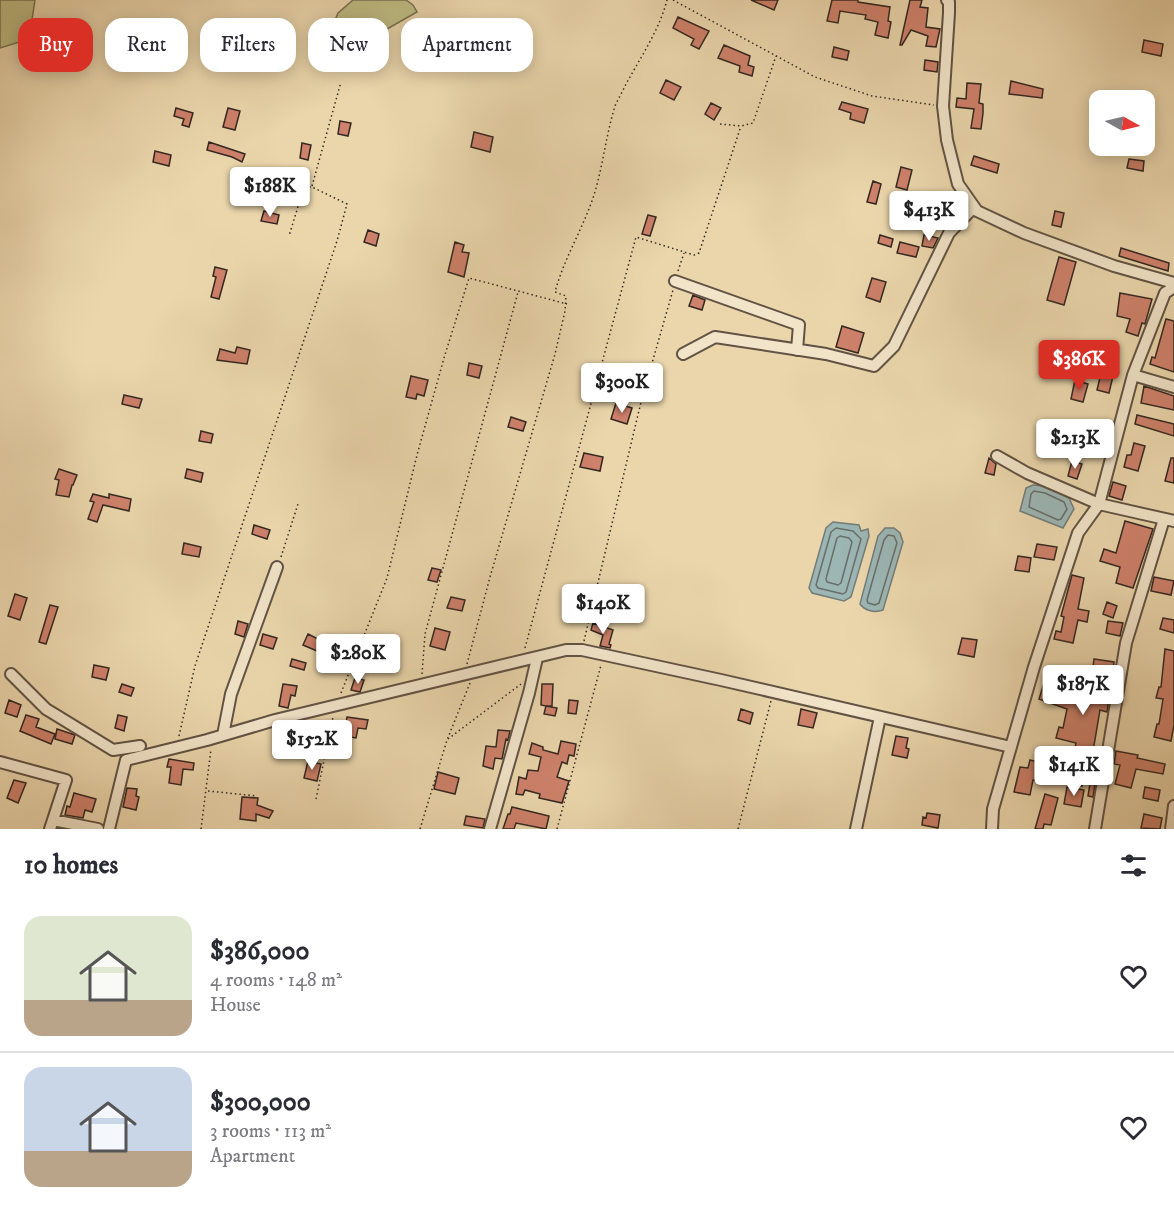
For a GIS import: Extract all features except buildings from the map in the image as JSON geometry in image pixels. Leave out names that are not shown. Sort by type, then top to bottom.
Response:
[{"type":"street","points":[[947,0],[949,13],[943,106],[947,140],[958,184],[977,211],[1024,232],[1114,266],[1174,285]]},
{"type":"street","points":[[683,354],[715,337],[826,354],[874,366],[894,346],[949,233],[974,207]]},
{"type":"street","points":[[675,281],[799,325],[797,350]]},
{"type":"street","points":[[992,829],[993,809],[1034,667],[1078,533],[1099,504],[1133,375],[1165,293],[1174,285]]},
{"type":"street","points":[[1133,375],[1174,387]]},
{"type":"street","points":[[997,456],[1027,473],[1099,504],[1169,520],[1126,643],[1095,829]]},
{"type":"street","points":[[223,735],[231,694],[277,567]]},
{"type":"street","points":[[109,829],[126,760],[566,650],[582,650],[1011,747]]},
{"type":"street","points":[[490,829],[537,658]]},
{"type":"street","points":[[11,674],[46,709],[113,750],[140,746]]},
{"type":"street","points":[[856,829],[880,717]]},
{"type":"street","points":[[0,762],[66,780],[52,824],[98,829]]},
{"type":"street","points":[[1171,829],[1174,806]]},
{"type":"path","points":[[420,829],[447,740],[474,673],[467,666],[469,655],[555,354],[567,304],[566,296],[555,292],[560,274],[571,246],[578,238],[594,196],[615,107],[629,77],[659,25],[667,0]]},
{"type":"path","points":[[673,0],[815,77],[872,96],[943,106]]},
{"type":"path","points":[[720,124],[741,126],[753,123],[776,56]]},
{"type":"path","points":[[312,187],[341,82]]},
{"type":"path","points":[[524,661],[524,653],[636,237],[693,255],[699,253],[741,126]]},
{"type":"path","points":[[176,747],[195,666],[337,241],[347,204],[312,187],[304,187],[289,236]]},
{"type":"path","points":[[582,650],[642,398],[684,252]]},
{"type":"path","points":[[316,799],[336,706],[387,578],[417,455],[469,278],[567,304]]},
{"type":"path","points":[[420,686],[425,634],[518,291]]},
{"type":"path","points":[[277,567],[298,504]]},
{"type":"path","points":[[558,829],[604,655]]},
{"type":"path","points":[[447,740],[533,674]]},
{"type":"path","points":[[738,829],[773,692]]},
{"type":"path","points":[[201,829],[211,739]]},
{"type":"path","points":[[207,791],[258,796]]},
{"type":"shaded area","points":[[0,0],[35,0],[32,18],[18,18],[18,42],[0,48]]},
{"type":"shaded area","points":[[353,0],[406,0],[417,12],[406,18],[401,18],[401,21],[389,28],[389,18],[336,18],[338,13]]},
{"type":"water","points":[[1033,485],[1046,486],[1069,498],[1074,509],[1063,528],[1020,511],[1026,488]]},
{"type":"water","points":[[833,522],[859,525],[861,531],[868,529],[869,536],[851,597],[844,601],[812,593],[809,588],[826,528]]},
{"type":"water","points":[[885,528],[894,528],[900,533],[903,542],[883,610],[867,610],[860,604],[878,536]]}]
